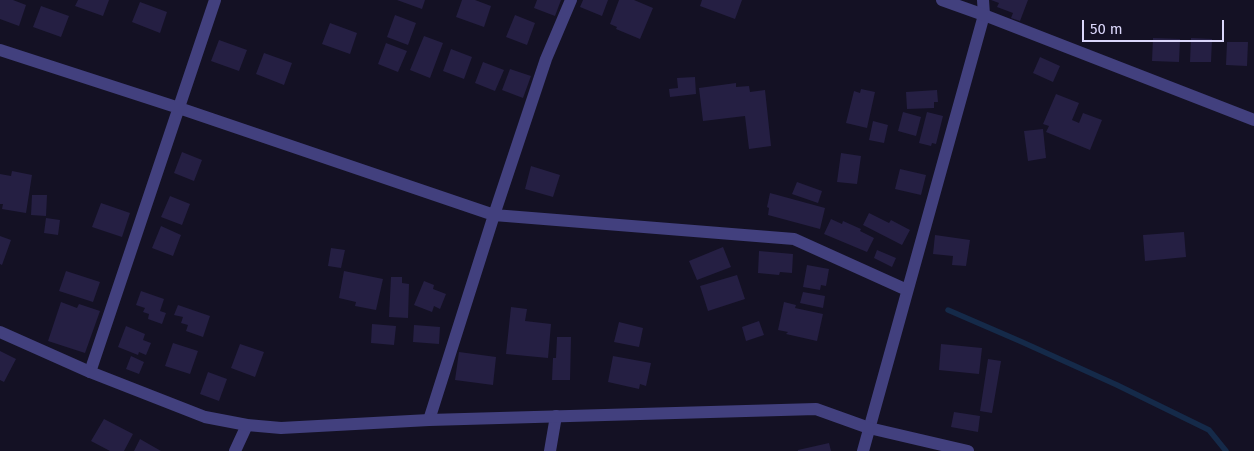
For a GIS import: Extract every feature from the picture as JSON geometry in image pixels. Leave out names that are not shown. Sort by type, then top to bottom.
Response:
[{"type":"street","points":[[90,372],[215,0]]},
{"type":"street","points":[[429,420],[546,59],[572,0]]},
{"type":"street","points":[[942,0],[1254,120]]},
{"type":"street","points":[[863,451],[984,15],[983,0]]},
{"type":"street","points":[[0,50],[179,108],[494,215],[794,240],[907,290]]},
{"type":"street","points":[[0,332],[90,372],[206,417],[246,425],[281,428],[429,420],[816,409],[869,428],[968,451]]},
{"type":"street","points":[[550,451],[556,416]]},
{"type":"street","points":[[235,451],[246,425]]},
{"type":"building","points":[[0,0],[13,0],[26,5],[19,26],[0,19]]},
{"type":"building","points":[[78,0],[109,0],[103,16],[75,6]]},
{"type":"building","points":[[397,0],[425,0],[422,9]]},
{"type":"building","points":[[462,0],[475,0],[491,6],[484,27],[456,17]]},
{"type":"building","points":[[537,0],[561,0],[555,16],[534,8]]},
{"type":"building","points":[[583,0],[608,0],[602,16],[580,7]]},
{"type":"building","points":[[619,0],[634,0],[653,8],[640,39],[616,29],[617,27],[610,24]]},
{"type":"building","points":[[702,0],[742,0],[735,19],[700,6]]},
{"type":"building","points":[[991,0],[1028,0],[1020,21],[1011,18],[1013,13],[997,7],[999,3]]},
{"type":"building","points":[[140,2],[167,12],[160,33],[132,22]]},
{"type":"building","points":[[41,6],[69,16],[61,37],[33,27]]},
{"type":"building","points":[[395,15],[416,23],[408,45],[387,37]]},
{"type":"building","points":[[515,15],[535,23],[527,45],[506,37]]},
{"type":"building","points":[[330,23],[357,33],[350,54],[322,44]]},
{"type":"building","points":[[424,36],[443,43],[430,78],[410,70]]},
{"type":"building","points":[[1153,38],[1180,39],[1179,62],[1152,61]]},
{"type":"building","points":[[1191,38],[1212,39],[1211,62],[1190,62]]},
{"type":"building","points":[[219,40],[247,50],[239,71],[211,61]]},
{"type":"building","points":[[1227,42],[1248,42],[1247,66],[1226,65]]},
{"type":"building","points":[[386,43],[407,51],[398,72],[378,64]]},
{"type":"building","points":[[451,49],[472,57],[464,79],[443,71]]},
{"type":"building","points":[[264,53],[292,63],[284,85],[256,74]]},
{"type":"building","points":[[1040,57],[1060,66],[1053,82],[1033,73]]},
{"type":"building","points":[[483,62],[504,70],[495,91],[475,83]]},
{"type":"building","points":[[510,69],[531,76],[523,98],[502,90]]},
{"type":"building","points":[[695,77],[696,94],[670,97],[669,89],[678,88],[677,78]]},
{"type":"building","points":[[736,83],[736,87],[749,86],[750,92],[765,90],[771,146],[749,149],[745,116],[703,121],[699,88]]},
{"type":"building","points":[[861,89],[875,92],[867,128],[846,123],[854,91],[860,93]]},
{"type":"building","points":[[937,90],[938,102],[934,102],[934,108],[907,109],[906,92]]},
{"type":"building","points":[[1056,94],[1079,103],[1072,120],[1079,123],[1083,113],[1102,120],[1090,150],[1046,132],[1049,126],[1043,124]]},
{"type":"building","points":[[903,112],[921,117],[916,136],[898,131]]},
{"type":"building","points":[[927,112],[943,116],[936,144],[932,143],[931,146],[919,143]]},
{"type":"building","points":[[873,121],[888,125],[884,143],[869,140]]},
{"type":"building","points":[[1043,129],[1046,158],[1028,161],[1024,131]]},
{"type":"building","points":[[182,152],[202,160],[194,181],[174,173]]},
{"type":"building","points":[[841,153],[861,156],[857,184],[837,182]]},
{"type":"building","points":[[531,166],[560,175],[553,197],[525,189]]},
{"type":"building","points":[[900,169],[926,175],[921,195],[895,189]]},
{"type":"building","points":[[12,171],[32,175],[26,213],[2,209],[3,204],[0,204],[0,174],[11,176]]},
{"type":"building","points":[[797,182],[822,191],[818,203],[792,194]]},
{"type":"building","points":[[770,193],[825,208],[820,229],[768,215],[769,208],[767,207]]},
{"type":"building","points":[[32,195],[47,195],[46,216],[31,215]]},
{"type":"building","points":[[170,196],[190,204],[182,225],[161,217]]},
{"type":"building","points":[[101,203],[130,213],[122,237],[92,227]]},
{"type":"building","points":[[869,213],[889,223],[891,220],[910,230],[902,245],[863,225]]},
{"type":"building","points":[[46,218],[60,220],[58,235],[44,233]]},
{"type":"building","points":[[831,219],[842,224],[843,221],[861,229],[860,231],[874,238],[867,252],[824,234]]},
{"type":"building","points":[[161,226],[181,235],[173,256],[152,248]]},
{"type":"building","points":[[1184,232],[1186,257],[1145,261],[1143,235]]},
{"type":"building","points":[[935,235],[970,240],[966,266],[952,265],[953,256],[933,254]]},
{"type":"building","points":[[0,236],[11,240],[2,265],[0,264]]},
{"type":"building","points":[[723,247],[731,267],[697,280],[689,261]]},
{"type":"building","points":[[331,248],[345,250],[341,268],[328,266]]},
{"type":"building","points":[[877,250],[896,258],[892,267],[874,258]]},
{"type":"building","points":[[759,251],[793,254],[792,273],[780,272],[779,275],[758,273]]},
{"type":"building","points":[[807,265],[829,269],[826,286],[821,285],[820,290],[803,287]]},
{"type":"building","points":[[66,271],[100,282],[93,302],[59,291]]},
{"type":"building","points":[[344,271],[383,279],[376,310],[355,306],[356,302],[339,298]]},
{"type":"building","points":[[737,275],[745,299],[708,311],[700,286]]},
{"type":"building","points":[[391,277],[402,277],[402,283],[409,284],[408,318],[389,317]]},
{"type":"building","points":[[424,281],[434,285],[433,289],[446,294],[440,309],[434,306],[432,312],[414,305]]},
{"type":"building","points":[[141,291],[164,299],[160,311],[166,313],[162,324],[148,319],[149,314],[143,312],[145,308],[136,305]]},
{"type":"building","points":[[803,292],[825,296],[823,308],[800,303]]},
{"type":"building","points":[[61,302],[77,308],[79,304],[100,311],[85,353],[48,341]]},
{"type":"building","points":[[784,302],[796,305],[795,308],[823,314],[817,341],[786,334],[788,332],[778,330]]},
{"type":"building","points":[[178,305],[210,316],[203,337],[186,331],[188,325],[181,323],[183,317],[174,315]]},
{"type":"building","points":[[511,307],[527,309],[525,321],[551,324],[548,358],[506,354]]},
{"type":"building","points":[[759,321],[764,335],[746,341],[742,327]]},
{"type":"building","points":[[619,322],[643,328],[639,347],[614,342]]},
{"type":"building","points":[[372,324],[396,326],[394,345],[371,343]]},
{"type":"building","points":[[414,325],[440,327],[439,344],[413,342]]},
{"type":"building","points":[[126,326],[145,334],[143,340],[151,343],[146,355],[139,352],[138,355],[118,347]]},
{"type":"building","points":[[557,337],[571,337],[570,380],[552,380],[553,358],[556,358]]},
{"type":"building","points":[[173,343],[198,351],[190,374],[165,366]]},
{"type":"building","points":[[240,344],[264,352],[255,377],[231,368]]},
{"type":"building","points":[[941,344],[982,348],[979,374],[939,370]]},
{"type":"building","points":[[0,351],[16,359],[4,382],[0,380]]},
{"type":"building","points":[[459,352],[496,357],[493,385],[455,380]]},
{"type":"building","points":[[131,356],[144,362],[139,374],[126,369]]},
{"type":"building","points":[[613,356],[651,363],[646,386],[640,384],[639,389],[608,382]]},
{"type":"building","points":[[988,359],[1001,361],[992,413],[980,411]]},
{"type":"building","points":[[208,372],[227,379],[219,401],[200,394]]},
{"type":"building","points":[[954,412],[980,416],[978,432],[951,427]]},
{"type":"building","points":[[104,419],[133,434],[124,451],[110,451],[91,441]]},
{"type":"building","points":[[140,439],[161,451],[134,451]]},
{"type":"building","points":[[829,443],[831,451],[798,451],[798,450]]},
{"type":"waterway","points":[[948,310],[1117,385],[1209,430],[1226,451]]}]
